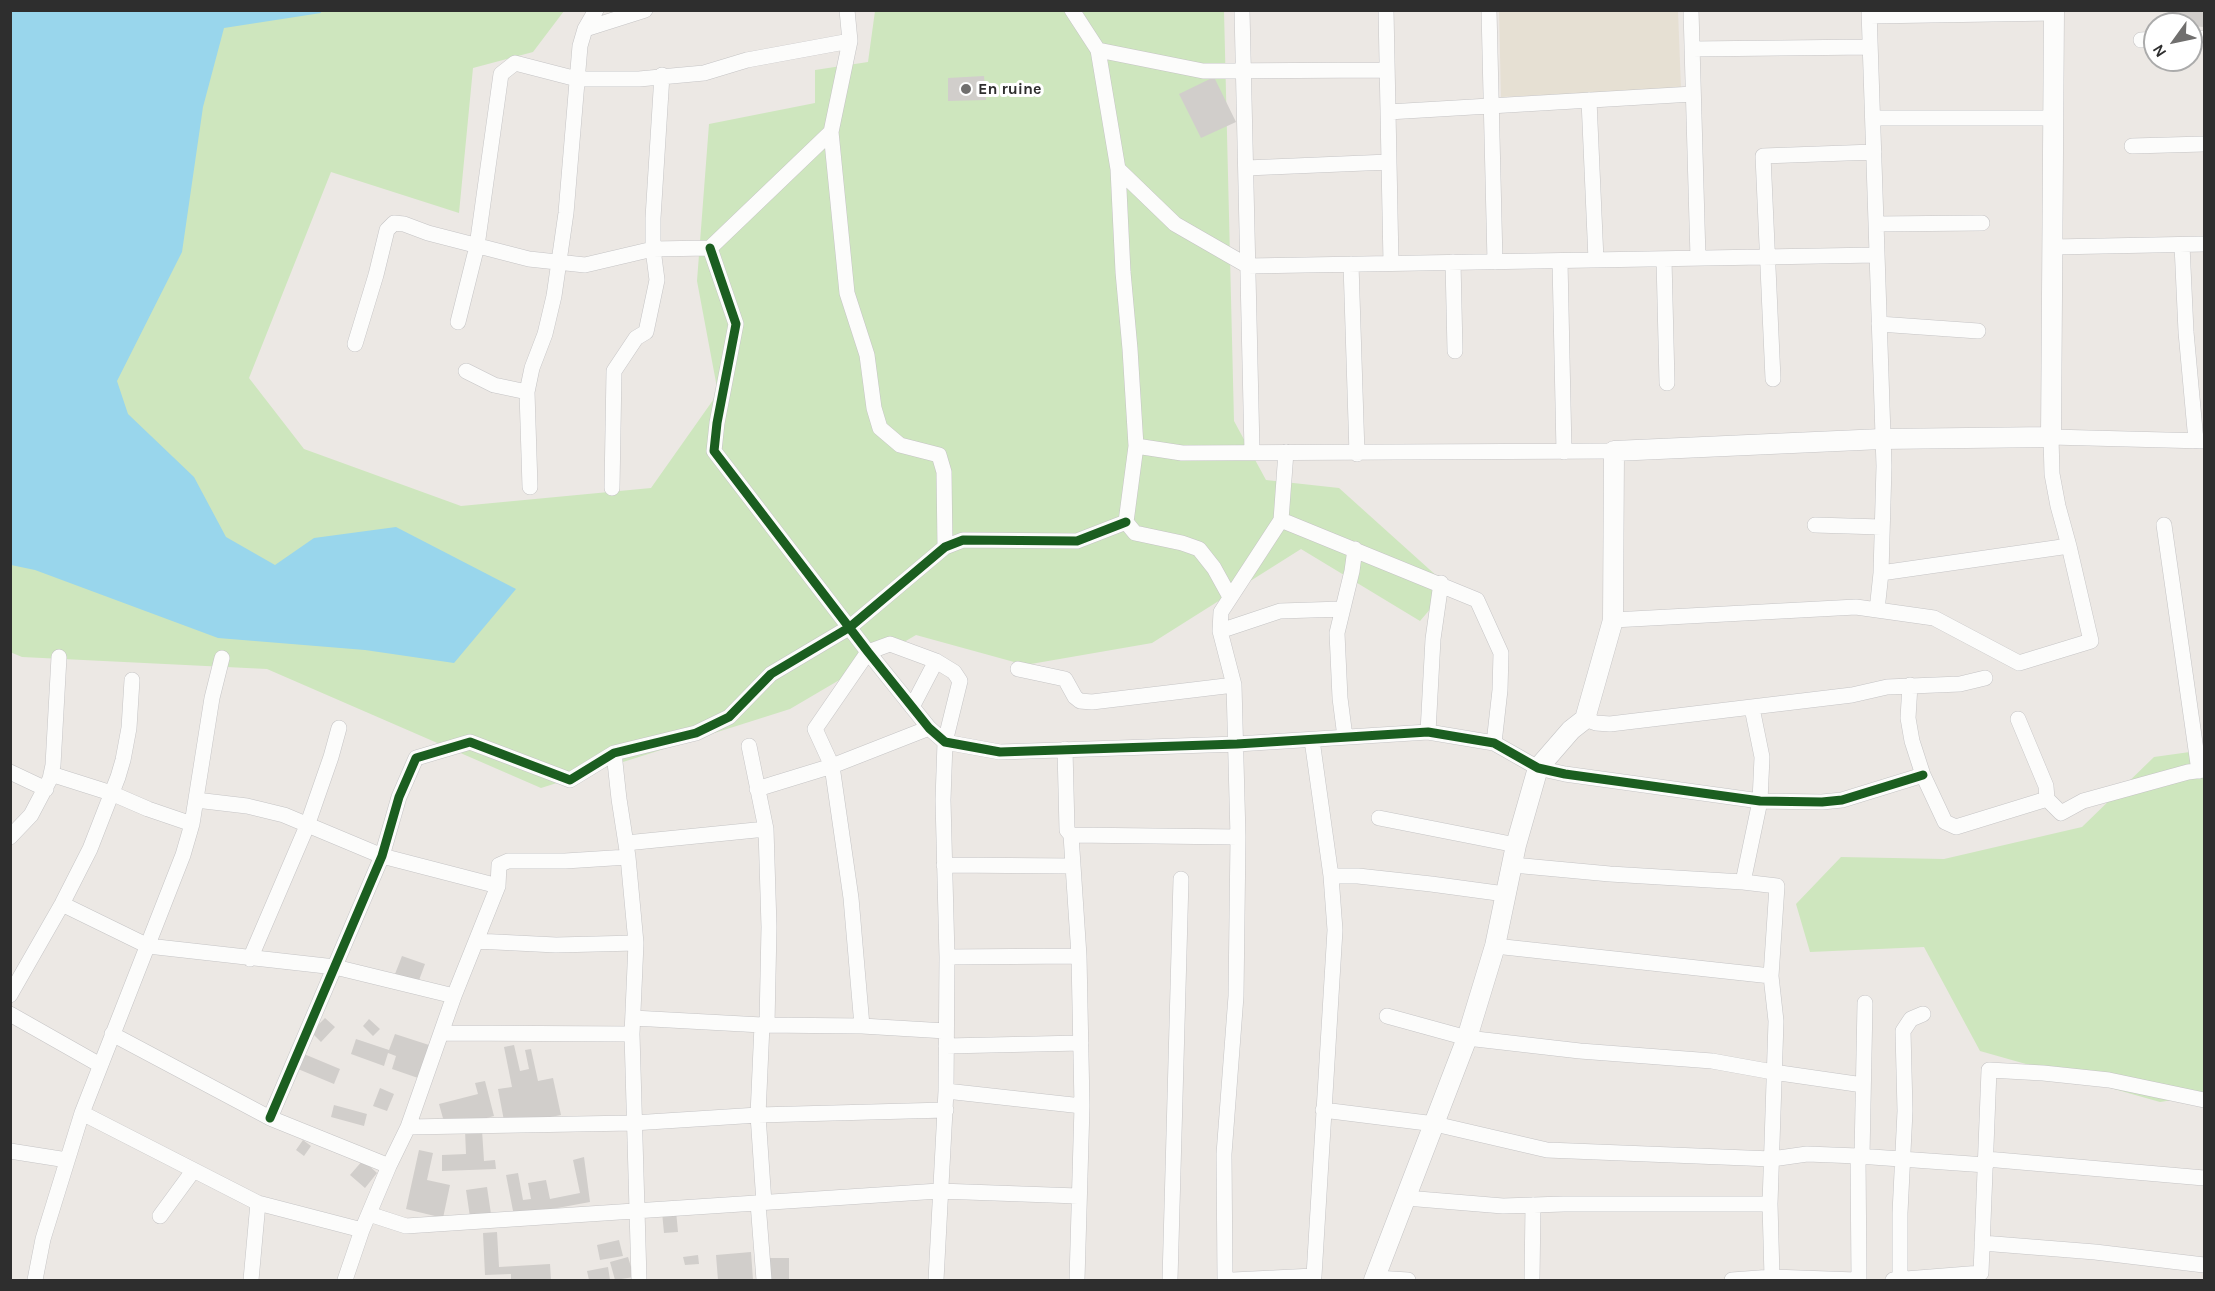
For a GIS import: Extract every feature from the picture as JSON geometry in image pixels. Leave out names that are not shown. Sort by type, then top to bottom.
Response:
[{"type":"street","points":[[530,488],[526,392],[545,334],[554,296],[567,202],[580,46],[585,29],[596,10]]},
{"type":"street","points":[[585,29],[645,10]]},
{"type":"street","points":[[847,10],[850,41],[831,132],[847,293],[867,355],[874,408],[880,428],[900,445],[939,455],[944,472],[945,547]]},
{"type":"street","points":[[1072,10],[1098,50],[1118,169],[1136,446],[1126,522],[1135,533],[1199,549],[1214,568],[1230,597]]},
{"type":"street","points":[[1242,10],[1252,451]]},
{"type":"street","points":[[1386,10],[1391,263]]},
{"type":"street","points":[[1489,10],[1495,262]]},
{"type":"street","points":[[1691,10],[1698,258]]},
{"type":"street","points":[[1613,620],[1842,607],[1877,610],[1934,618],[2019,663],[2091,641],[2052,474],[2054,12],[1870,13],[1884,466],[1881,573],[1877,610]]},
{"type":"street","points":[[458,322],[477,246],[501,74],[515,63],[577,79],[639,79],[662,75],[704,73],[747,60],[850,41]]},
{"type":"street","points":[[1692,49],[1870,47]]},
{"type":"street","points":[[1098,50],[1203,71],[1387,70]]},
{"type":"street","points":[[612,488],[614,371],[636,338],[646,332],[657,280],[653,249],[662,75]]},
{"type":"street","points":[[1388,112],[1693,94]]},
{"type":"street","points":[[1589,100],[1596,260]]},
{"type":"street","points":[[1873,118],[2053,118]]},
{"type":"street","points":[[355,344],[376,275],[382,245],[390,226],[394,223],[529,259],[585,265],[653,249],[710,248],[831,132]]},
{"type":"street","points":[[2132,146],[2205,144]]},
{"type":"street","points":[[1773,379],[1763,156],[1874,152]]},
{"type":"street","points":[[1245,168],[1389,162]]},
{"type":"street","points":[[1118,169],[1175,224],[1248,266],[1877,255]]},
{"type":"street","points":[[1876,224],[1982,223]]},
{"type":"street","points":[[1136,446],[1182,453],[1252,451],[1358,454],[1614,451],[1882,439],[2051,437],[2200,441],[2186,332],[2182,244]]},
{"type":"street","points":[[2053,247],[2205,244]]},
{"type":"street","points":[[710,248],[735,324],[714,451],[868,652],[929,728],[945,742],[1000,752],[1238,744],[1428,732],[1494,743],[1538,768],[1565,774],[1760,801],[1842,800],[1923,775]]},
{"type":"street","points":[[1664,259],[1667,383]]},
{"type":"street","points":[[1560,261],[1564,452]]},
{"type":"street","points":[[1453,262],[1455,351]]},
{"type":"street","points":[[1351,264],[1358,454]]},
{"type":"street","points":[[1879,324],[1978,331]]},
{"type":"street","points":[[466,372],[494,385],[526,392]]},
{"type":"street","points":[[1408,1281],[1375,1279],[1467,1038],[1495,946],[1516,845],[1538,768],[1571,730],[1586,719],[1613,620],[1614,451]]},
{"type":"street","points":[[1226,1281],[1224,1154],[1236,996],[1238,744],[1234,685],[1220,631],[1221,612],[1281,520],[1286,452]]},
{"type":"street","points":[[1281,520],[1441,583],[1478,600],[1501,653],[1500,690],[1494,743]]},
{"type":"street","points":[[270,1118],[382,856],[399,797],[416,758],[470,742],[570,780],[614,753],[696,733],[729,717],[771,674],[850,627],[945,547],[963,540],[1077,541],[1126,522]]},
{"type":"street","points":[[1815,525],[1881,527]]},
{"type":"street","points":[[2018,719],[2046,786],[2047,799],[2061,813],[2083,801],[2202,770],[2164,525]]},
{"type":"street","points":[[1881,573],[2069,546]]},
{"type":"street","points":[[1345,738],[1340,698],[1337,633],[1355,549]]},
{"type":"street","points":[[1428,732],[1433,639],[1441,583]]},
{"type":"street","points":[[1220,631],[1280,610],[1342,609]]},
{"type":"street","points":[[862,1026],[851,898],[832,766],[815,729],[868,652],[890,644],[936,661],[954,672],[960,681],[945,742],[946,1110],[939,1191],[936,1281]]},
{"type":"street","points":[[10,837],[31,815],[49,781],[53,765],[59,657]]},
{"type":"street","points":[[35,1281],[40,1248],[82,1113],[183,855],[192,824],[212,698],[222,658]]},
{"type":"street","points":[[912,707],[936,661]]},
{"type":"street","points":[[1018,669],[1065,679],[1075,697],[1080,701],[1092,702],[1234,685]]},
{"type":"street","points":[[1586,719],[1596,723],[1610,724],[1852,695],[1887,687],[1960,684],[1984,678]]},
{"type":"street","points":[[10,995],[62,904],[90,849],[118,777],[129,728],[132,681]]},
{"type":"street","points":[[1910,686],[1908,718],[1912,741],[1923,775],[1945,822],[1956,827],[2047,799]]},
{"type":"street","points":[[1743,882],[1760,801],[1762,758],[1752,708]]},
{"type":"street","points":[[250,958],[306,826],[339,728]]},
{"type":"street","points":[[757,789],[832,766],[929,728]]},
{"type":"street","points":[[1233,1281],[1314,1276],[1335,930],[1331,876],[1312,740]]},
{"type":"street","points":[[749,746],[766,829],[770,927],[758,1115],[764,1281]]},
{"type":"street","points":[[1065,749],[1067,830],[1071,835],[1079,956],[1081,1043],[1082,1106],[1077,1281]]},
{"type":"street","points":[[614,753],[636,943],[632,1034],[639,1281]]},
{"type":"street","points":[[10,771],[111,793],[192,824]]},
{"type":"street","points":[[196,800],[247,806],[284,815],[382,856],[498,886]]},
{"type":"street","points":[[1379,818],[1516,845]]},
{"type":"street","points":[[345,1281],[362,1230],[408,1127],[454,996],[498,886],[497,868],[508,861],[565,861],[766,829]]},
{"type":"street","points":[[1071,835],[1238,837]]},
{"type":"street","points":[[944,865],[1073,866]]},
{"type":"street","points":[[1513,865],[1777,886],[1772,976],[1776,1021],[1772,1159],[1762,1278]]},
{"type":"street","points":[[1331,876],[1358,876],[1505,894]]},
{"type":"street","points":[[1170,1281],[1180,879]]},
{"type":"street","points":[[62,904],[148,946],[335,967],[454,996]]},
{"type":"street","points":[[476,941],[556,945],[636,943]]},
{"type":"street","points":[[1495,946],[1772,976]]},
{"type":"street","points":[[947,957],[1079,956]]},
{"type":"street","points":[[1732,1281],[1762,1278],[1857,1281],[1866,1003]]},
{"type":"street","points":[[10,1014],[100,1065]]},
{"type":"street","points":[[1900,1280],[1905,1111],[1903,1032],[1911,1019],[1923,1014]]},
{"type":"street","points":[[1387,1016],[1467,1038],[1580,1051],[1712,1061],[1863,1085]]},
{"type":"street","points":[[633,1018],[764,1025],[862,1026],[946,1039],[1081,1043]]},
{"type":"street","points":[[442,1033],[632,1034]]},
{"type":"street","points":[[112,1034],[270,1118],[389,1166]]},
{"type":"street","points":[[1893,1281],[1981,1273],[1989,1070],[2109,1080],[2205,1100]]},
{"type":"street","points":[[946,1091],[1082,1106]]},
{"type":"street","points":[[408,1127],[633,1123],[758,1115],[946,1110]]},
{"type":"street","points":[[1323,1110],[1435,1124],[1541,1149],[1772,1159],[1807,1155],[1860,1156],[1986,1162],[2205,1178]]},
{"type":"street","points":[[82,1113],[258,1203],[362,1230]]},
{"type":"street","points":[[10,1151],[67,1160]]},
{"type":"street","points":[[160,1216],[192,1171]]},
{"type":"street","points":[[369,1214],[406,1226],[939,1191],[1078,1196]]},
{"type":"street","points":[[1406,1198],[1503,1206],[1770,1204]]},
{"type":"street","points":[[251,1281],[258,1203]]},
{"type":"street","points":[[1532,1281],[1533,1205]]},
{"type":"street","points":[[1982,1243],[2095,1252],[2205,1265]]},
{"type":"shaded area","points":[[1499,11],[1678,11],[1681,89],[1501,97]]},
{"type":"green space","points":[[10,11],[564,11],[533,52],[473,68],[459,213],[331,172],[249,378],[304,449],[461,506],[651,488],[718,393],[697,281],[709,124],[815,103],[815,70],[868,62],[875,11],[1224,11],[1234,421],[1266,480],[1339,488],[1449,587],[1420,621],[1301,549],[1152,643],[1025,665],[916,635],[790,709],[541,788],[267,669],[22,657],[10,652]]},
{"type":"green space","points":[[2204,750],[2204,1095],[2160,1102],[1980,1051],[1924,947],[1810,952],[1796,904],[1841,857],[1944,859],[2082,827],[2154,757]]},
{"type":"water","points":[[11,10],[320,11],[321,13],[224,28],[203,107],[182,252],[117,381],[128,414],[194,477],[226,537],[275,565],[314,538],[396,527],[516,589],[454,663],[365,650],[218,638],[35,570],[11,565]]},
{"type":"building","points":[[2173,10],[2203,10],[2204,27],[2203,12],[2173,12]]},
{"type":"building","name":"En ruine","points":[[984,76],[986,100],[948,101],[948,78]]},
{"type":"building","points":[[1214,77],[1236,122],[1201,138],[1179,94]]},
{"type":"building","points":[[402,956],[425,964],[418,983],[395,974]]},
{"type":"building","points":[[325,1018],[335,1027],[321,1042],[311,1032]]},
{"type":"building","points":[[369,1019],[380,1029],[373,1036],[363,1026]]},
{"type":"building","points":[[395,1034],[429,1045],[418,1078],[392,1069],[396,1056],[388,1053],[384,1066],[351,1054],[356,1039],[389,1050]]},
{"type":"building","points":[[514,1045],[520,1071],[529,1069],[525,1050],[531,1049],[538,1081],[553,1078],[561,1115],[505,1126],[498,1089],[512,1087],[504,1047]]},
{"type":"building","points":[[304,1054],[340,1069],[334,1084],[298,1069]]},
{"type":"building","points":[[485,1081],[494,1116],[446,1129],[439,1104],[478,1094],[475,1083]]},
{"type":"building","points":[[380,1088],[394,1094],[387,1111],[373,1106]]},
{"type":"building","points":[[334,1105],[367,1114],[364,1126],[331,1117]]},
{"type":"building","points":[[465,1130],[482,1130],[484,1161],[495,1160],[496,1169],[442,1171],[442,1155],[466,1154]]},
{"type":"building","points":[[303,1140],[311,1146],[304,1156],[296,1150]]},
{"type":"building","points":[[419,1150],[433,1153],[427,1180],[450,1185],[443,1218],[406,1209]]},
{"type":"building","points":[[584,1157],[590,1202],[514,1216],[506,1175],[518,1173],[523,1200],[531,1199],[528,1183],[546,1180],[550,1199],[580,1193],[573,1160]]},
{"type":"building","points":[[363,1160],[377,1173],[365,1188],[350,1175]]},
{"type":"building","points":[[487,1187],[491,1214],[470,1217],[466,1190]]},
{"type":"building","points":[[676,1211],[678,1232],[664,1233],[662,1212]]},
{"type":"building","points":[[497,1232],[499,1267],[550,1264],[551,1280],[511,1280],[511,1274],[485,1275],[483,1233]]},
{"type":"building","points":[[619,1240],[623,1256],[600,1260],[597,1245]]},
{"type":"building","points":[[751,1252],[753,1280],[718,1280],[716,1255]]},
{"type":"building","points":[[698,1255],[699,1264],[685,1265],[683,1257]]},
{"type":"building","points":[[628,1257],[634,1277],[615,1280],[610,1262]]},
{"type":"building","points":[[763,1258],[789,1258],[789,1280],[764,1280]]},
{"type":"building","points":[[608,1267],[610,1280],[589,1280],[587,1271]]},
{"type":"cycle path","points":[[710,248],[736,324],[717,423],[714,451],[868,652],[929,728],[945,742],[1000,752],[1237,744],[1428,732],[1494,743],[1538,768],[1565,774],[1760,801],[1842,800],[1923,775]]},
{"type":"cycle path","points":[[270,1118],[382,856],[399,797],[416,758],[470,742],[570,780],[614,753],[696,733],[729,717],[771,674],[850,627],[945,547],[963,540],[1077,541],[1126,522]]},
{"type":"place","name":"En ruine","points":[[966,89]]}]
